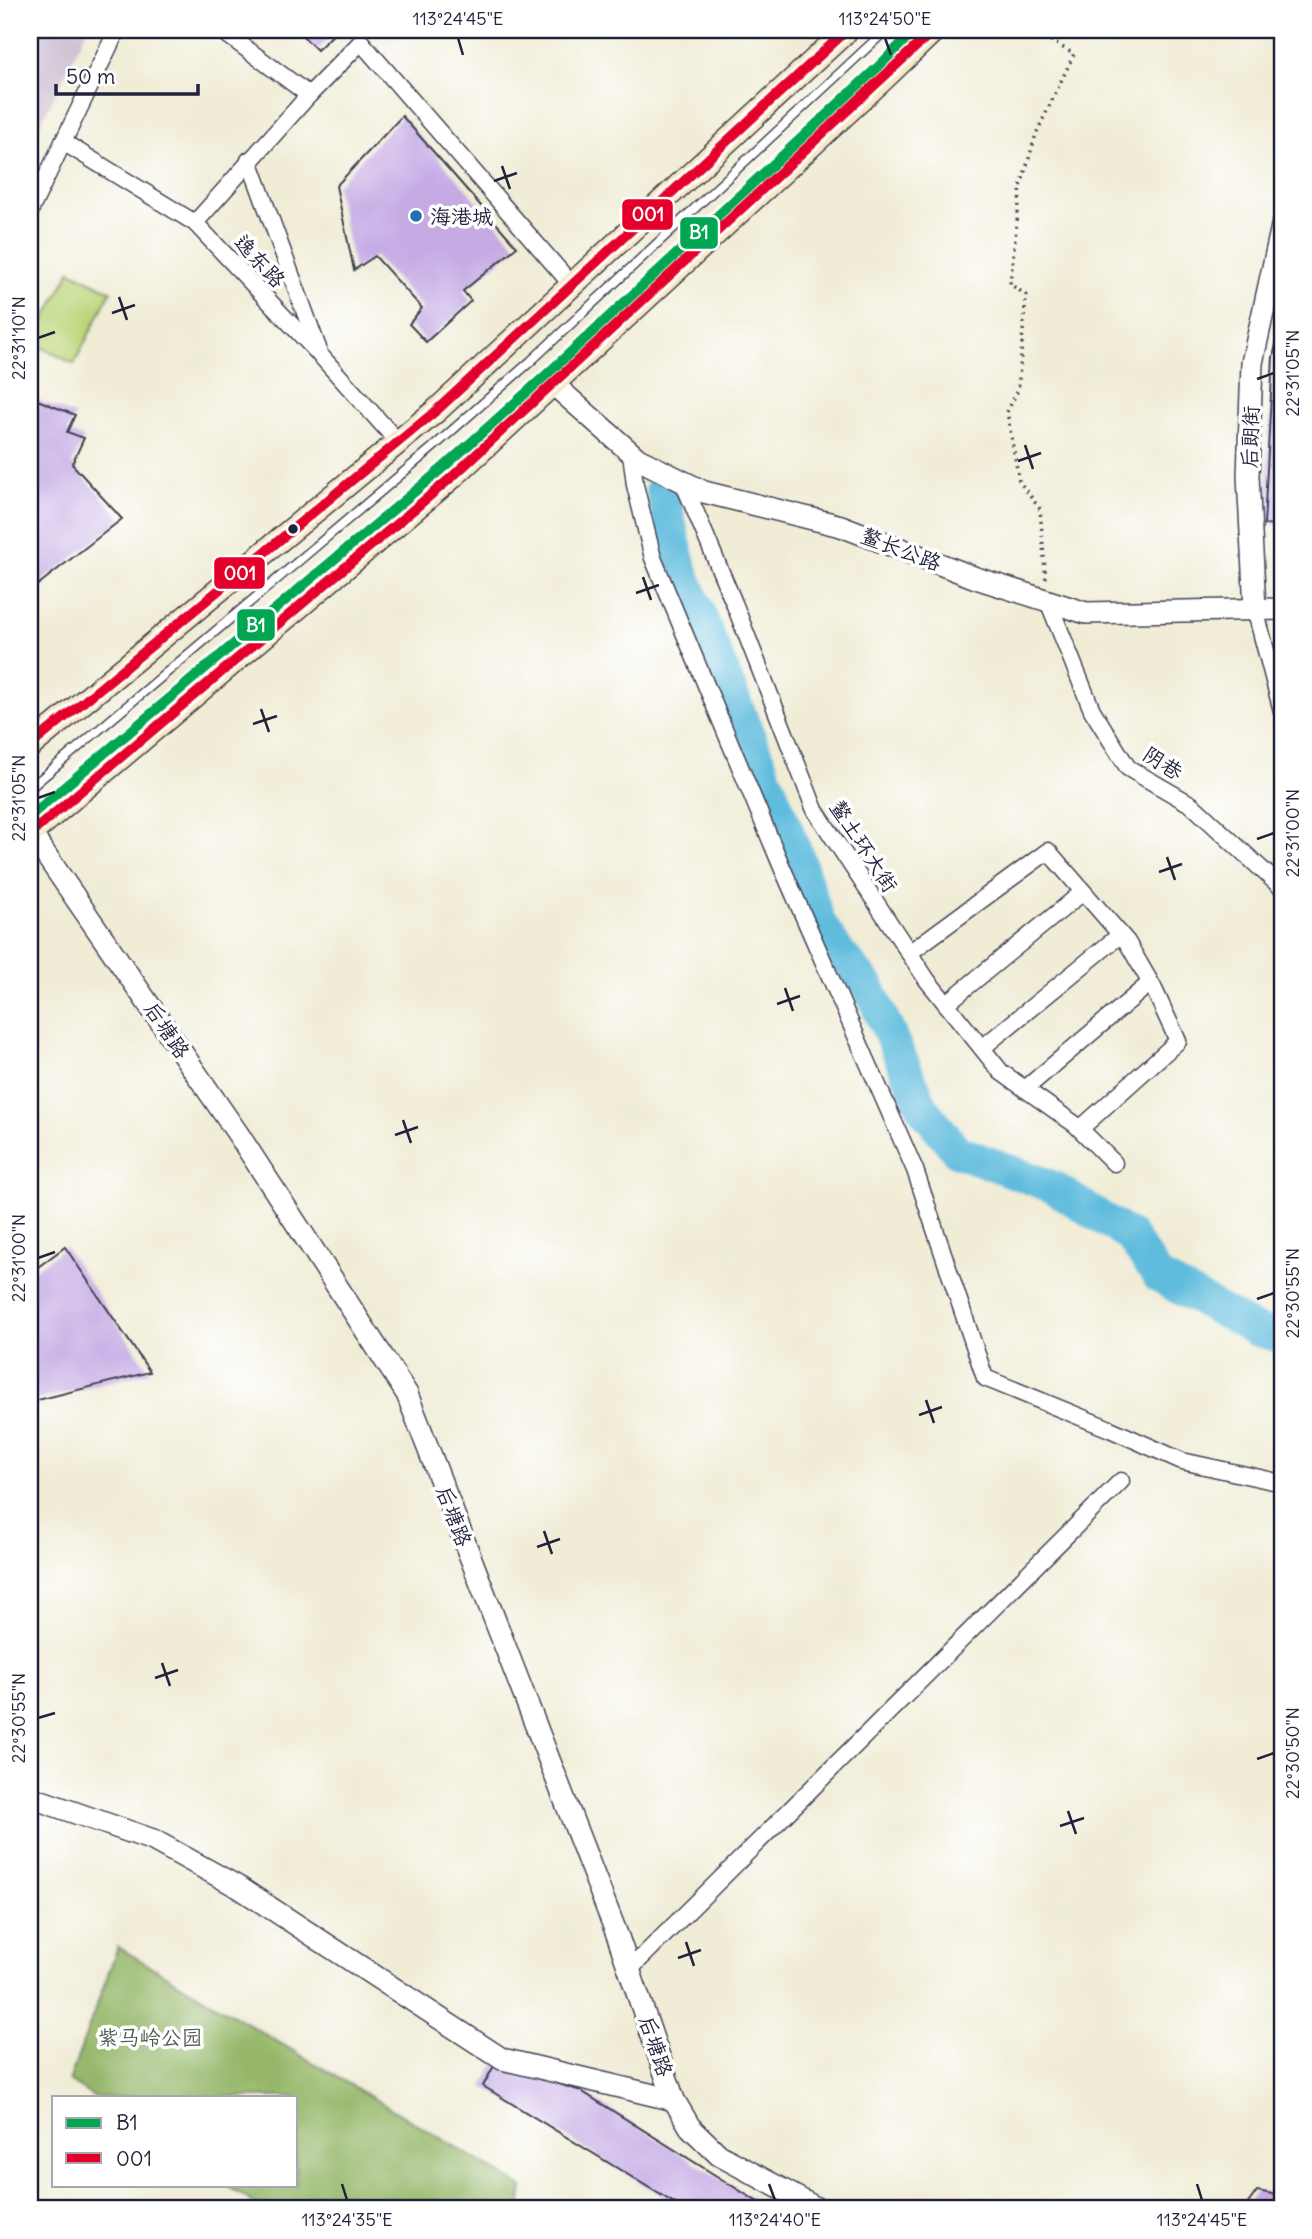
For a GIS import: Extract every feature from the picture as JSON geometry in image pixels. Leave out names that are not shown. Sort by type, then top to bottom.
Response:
[{"type":"main road","points":[[30,746],[437,410],[847,30]]},
{"type":"main road","points":[[30,829],[452,477],[934,30]]},
{"type":"street","points":[[30,211],[117,30]]},
{"type":"street","points":[[221,30],[309,95]]},
{"type":"street","points":[[195,223],[249,160],[361,42],[572,285]]},
{"type":"street","name":"逸东路","points":[[63,142],[195,223],[398,442]]},
{"type":"street","points":[[249,160],[321,356]]},
{"type":"street","name":"后朗街","points":[[1255,609],[1248,476],[1252,363],[1282,226]]},
{"type":"street","name":"鳌长公路","points":[[553,384],[638,459],[704,492],[841,526],[976,578],[1086,613],[1282,609]]},
{"type":"street","points":[[631,453],[635,485],[653,558],[781,865],[915,1170],[985,1378],[1182,1461],[1282,1483]]},
{"type":"street","name":"鳌土环大街","points":[[683,482],[734,603],[815,810],[909,953],[1001,1072],[1080,1129],[1114,1163]]},
{"type":"street","name":"阴巷","points":[[1048,601],[1092,710],[1128,768],[1192,805],[1282,888]]},
{"type":"street","points":[[1255,609],[1282,711]]},
{"type":"street","name":"后塘路","points":[[30,829],[239,1134],[407,1394],[629,1970],[674,2101],[690,2127],[719,2155],[818,2209]]},
{"type":"street","points":[[909,953],[1048,850],[1120,935],[1150,983],[1178,1041],[1080,1129]]},
{"type":"street","points":[[946,1004],[1083,892]]},
{"type":"street","points":[[982,1048],[1120,935]]},
{"type":"street","points":[[1025,1089],[1150,983]]},
{"type":"street","points":[[629,1970],[1121,1481]]},
{"type":"street","points":[[30,1797],[153,1840],[240,1888],[502,2059],[674,2101]]},
{"type":"lane","points":[[30,788],[441,441],[886,30]]},
{"type":"lane","points":[[30,829],[545,376],[915,30]]},
{"type":"path","points":[[1032,30],[1074,54],[1036,134],[1021,186],[1010,284],[1026,295],[1018,390],[1007,412],[1019,481],[1040,509],[1048,601]]},
{"type":"shaded area","points":[[30,30],[87,30],[30,145]]},
{"type":"green space","points":[[70,271],[111,291],[74,364],[33,343]]},
{"type":"green space","name":"紫马岭公园","points":[[118,1947],[523,2187],[520,2209],[263,2209],[228,2186],[298,2186],[298,2096],[92,2096],[69,2081]]},
{"type":"building","points":[[297,30],[338,30],[317,50]]},
{"type":"building","name":"海港城","points":[[402,116],[517,247],[463,291],[471,301],[426,342],[409,324],[422,308],[375,256],[354,270],[336,186]]},
{"type":"building","points":[[1281,324],[1282,524],[1264,525],[1273,357]]},
{"type":"building","points":[[30,397],[75,415],[67,432],[84,438],[72,464],[122,519],[30,591]]},
{"type":"building","points":[[65,1247],[150,1372],[30,1402],[30,1273]]},
{"type":"building","points":[[495,2064],[581,2091],[769,2209],[684,2209],[483,2086]]},
{"type":"building","points":[[1257,2191],[1282,2196],[1282,2209],[1244,2209]]},
{"type":"waterway","points":[[662,489],[680,566],[798,857],[819,922],[837,950],[868,986],[924,1110],[957,1151],[1053,1187],[1130,1236],[1159,1277],[1256,1330],[1282,1337]]},
{"type":"transit line","name":"001","points":[[30,746],[437,410],[847,30]]},
{"type":"transit line","name":"B1","points":[[30,816],[445,466],[915,30]]},
{"type":"transit line","name":"001","points":[[30,834],[452,477],[934,30]]},
{"type":"place","name":"海港城","points":[[416,216]]}]
